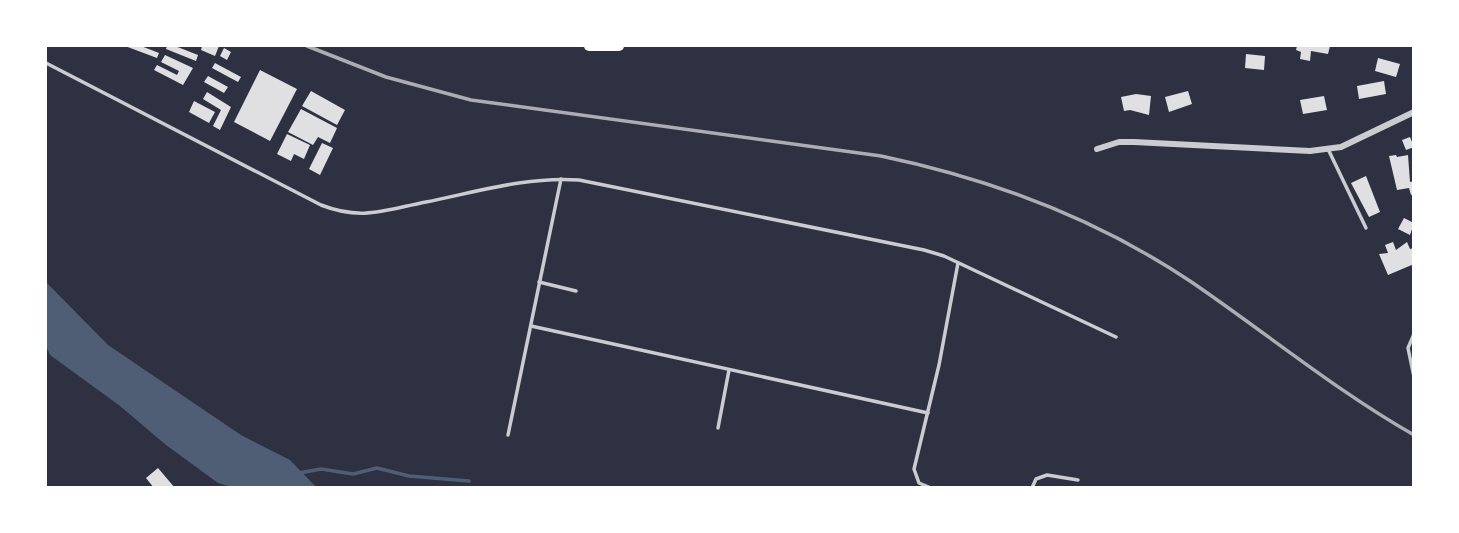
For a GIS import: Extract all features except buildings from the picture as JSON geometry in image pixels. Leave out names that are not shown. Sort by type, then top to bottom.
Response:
[{"type":"highway","points":[[589,46],[619,46]]},
{"type":"street","points":[[1097,149],[1119,142],[1134,142],[1310,151],[1328,149],[1341,146],[1413,112]]},
{"type":"lane","points":[[46,63],[341,213],[381,212],[542,180],[561,179],[599,184],[924,250],[958,263],[1116,337]]},
{"type":"lane","points":[[1328,149],[1366,228]]},
{"type":"lane","points":[[508,435],[561,179]]},
{"type":"lane","points":[[931,488],[919,483],[914,469],[958,263]]},
{"type":"lane","points":[[539,282],[576,291]]},
{"type":"lane","points":[[531,326],[928,412]]},
{"type":"lane","points":[[1413,334],[1408,348],[1413,377]]},
{"type":"lane","points":[[718,428],[729,370]]},
{"type":"lane","points":[[1032,488],[1036,479],[1047,475],[1078,480]]},
{"type":"water","points":[[46,282],[108,345],[241,435],[290,460],[316,487],[234,488],[218,483],[166,445],[120,406],[50,355],[46,346]]},
{"type":"waterway","points":[[299,473],[321,469],[353,474],[377,468],[409,476],[469,481]]},
{"type":"railway","points":[[307,46],[386,77],[471,100],[881,156],[1003,189],[1080,220],[1155,259],[1218,300],[1356,399],[1414,435]]}]
